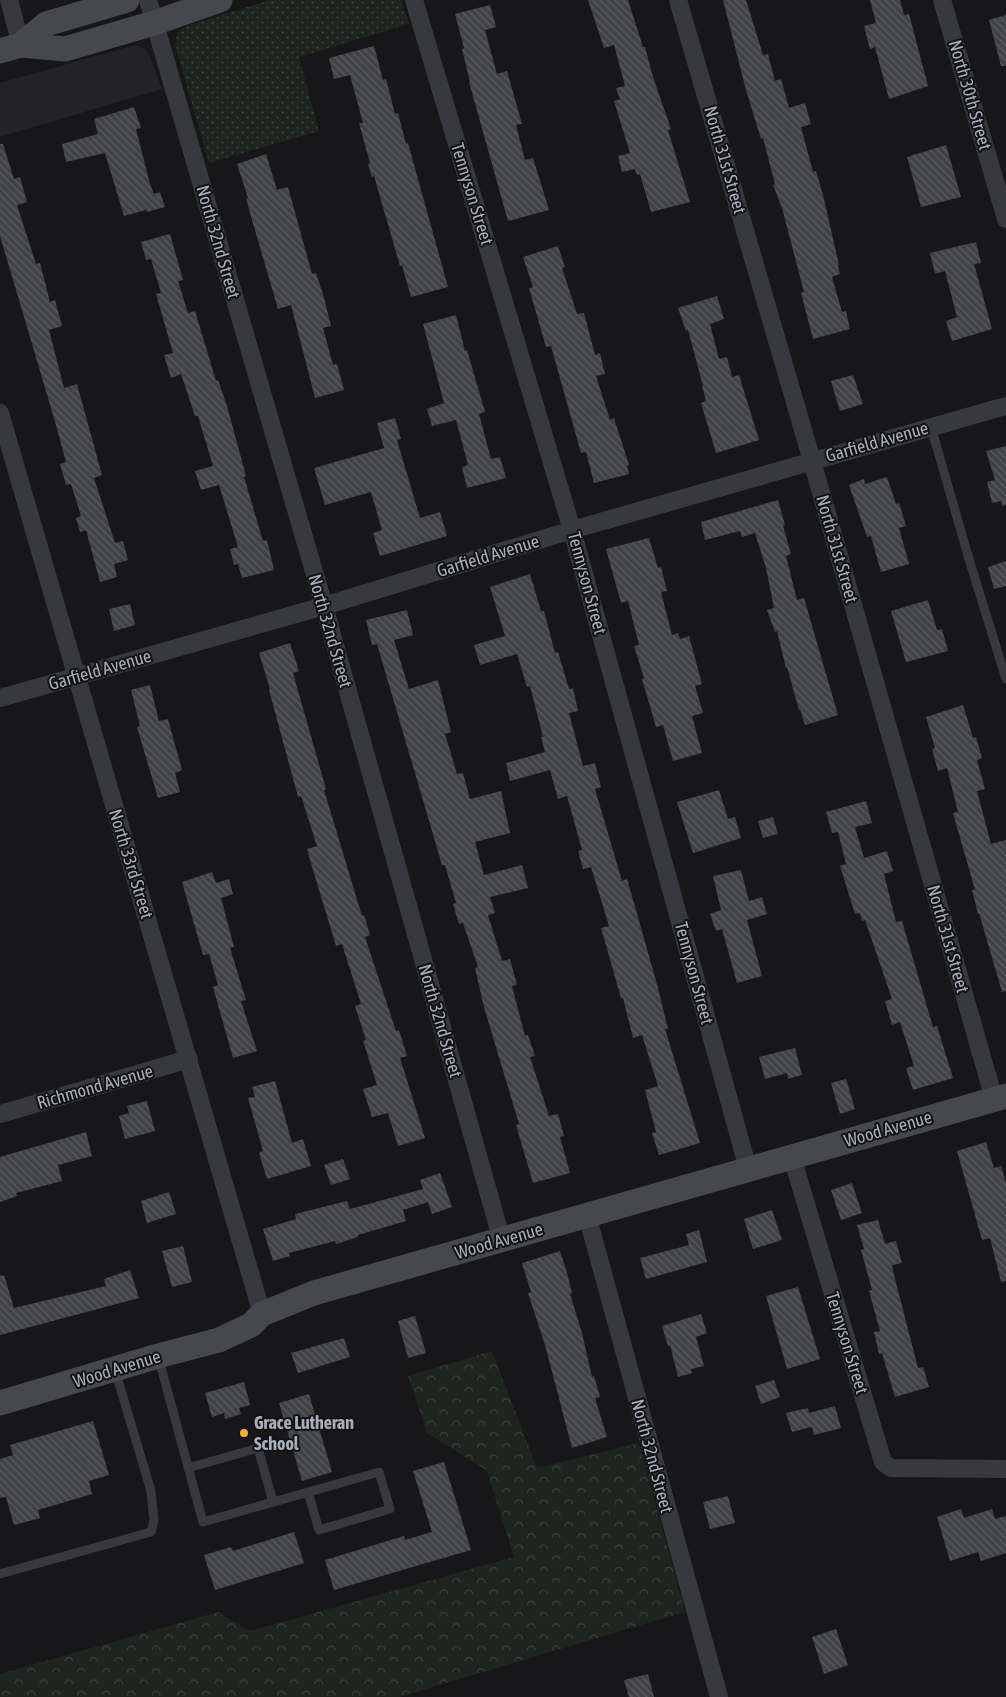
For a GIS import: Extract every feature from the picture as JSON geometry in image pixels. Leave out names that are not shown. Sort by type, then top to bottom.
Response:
[{"type":"street","points":[[9,0],[11,48]]},
{"type":"street","points":[[11,48],[46,24],[127,0]]},
{"type":"street","points":[[11,48],[65,49],[151,12],[220,0]]},
{"type":"street","name":"Tennyson Street","points":[[414,0],[572,530],[748,1169]]},
{"type":"street","name":"North 31st Street","points":[[678,0],[1000,1098]]},
{"type":"street","name":"North 30th Street","points":[[942,0],[1006,219]]},
{"type":"street","name":"North 32nd Street","points":[[151,12],[324,606],[502,1241]]},
{"type":"street","name":"Garfield Avenue","points":[[0,698],[324,606],[572,530],[1006,406]]},
{"type":"street","name":"North 33rd Street","points":[[0,413],[262,1314]]},
{"type":"street","name":"Richmond Avenue","points":[[0,1114],[189,1059]]},
{"type":"street","name":"Wood Avenue","points":[[0,1403],[219,1340],[251,1325],[262,1314],[314,1293],[1000,1098]]},
{"type":"street","name":"Tennyson Street","points":[[792,1157],[883,1462],[891,1468],[1006,1468]]},
{"type":"street","name":"North 32nd Street","points":[[587,1215],[719,1697]]},
{"type":"lane","points":[[931,427],[1006,679]]},
{"type":"lane","points":[[158,1356],[204,1522],[308,1492],[379,1472],[390,1509],[319,1530],[308,1492]]},
{"type":"lane","points":[[0,1574],[151,1532],[154,1520],[151,1491],[115,1370]]},
{"type":"lane","points":[[188,1468],[258,1448],[274,1502]]},
{"type":"shaded area","points":[[135,45],[146,49],[162,89],[0,137],[0,83]]},
{"type":"green space","points":[[270,0],[401,0],[409,24],[299,57],[319,131],[209,163],[175,45],[177,32],[190,25]]},
{"type":"green space","points":[[492,1351],[537,1468],[639,1443],[685,1612],[399,1697],[0,1697],[0,1674],[218,1612],[250,1631],[514,1557],[487,1471],[427,1433],[408,1376]]},
{"type":"building","points":[[588,0],[628,0],[671,129],[668,130],[690,202],[651,212],[640,174],[637,175],[635,169],[622,172],[618,156],[630,153],[614,101],[620,99],[616,88],[625,86],[614,45],[604,48]]},
{"type":"building","points":[[723,0],[746,0],[763,55],[768,54],[775,81],[781,79],[789,108],[805,103],[811,124],[801,127],[813,172],[816,171],[823,195],[840,274],[832,277],[842,312],[846,311],[850,329],[813,339],[801,293],[804,292],[782,208],[773,185],[775,184],[763,138],[761,139],[746,90]]},
{"type":"building","points":[[870,0],[900,0],[904,15],[909,14],[928,86],[889,99],[875,47],[870,49],[864,26],[876,23]]},
{"type":"building","points":[[490,5],[496,27],[485,30],[497,74],[507,71],[522,124],[516,125],[525,160],[533,158],[549,210],[508,221],[469,82],[462,49],[464,48],[455,14]]},
{"type":"building","points":[[1006,15],[1006,66],[1001,66],[989,20]]},
{"type":"building","points":[[374,46],[383,80],[386,79],[395,114],[398,113],[406,144],[408,143],[448,287],[411,297],[374,176],[372,177],[368,164],[370,163],[359,123],[363,123],[350,75],[334,79],[329,58]]},
{"type":"building","points":[[134,107],[141,128],[136,129],[150,184],[154,194],[160,192],[165,207],[124,216],[105,153],[66,162],[62,144],[98,134],[94,119]]},
{"type":"building","points":[[0,144],[3,144],[14,179],[20,177],[27,202],[17,205],[36,264],[40,263],[50,302],[55,300],[62,326],[49,330],[64,388],[77,384],[102,475],[94,478],[115,543],[123,541],[128,560],[114,564],[117,577],[100,582],[86,530],[80,532],[76,518],[81,516],[71,484],[66,485],[60,464],[66,462],[0,236]]},
{"type":"building","points":[[946,145],[961,197],[921,207],[907,157]]},
{"type":"building","points":[[266,154],[277,190],[288,187],[312,274],[316,273],[323,294],[331,326],[323,328],[333,365],[337,364],[344,390],[315,398],[291,305],[278,309],[237,164]]},
{"type":"building","points":[[170,234],[183,280],[178,281],[188,313],[195,311],[216,381],[218,380],[227,406],[246,476],[244,477],[263,541],[267,540],[274,570],[242,578],[238,564],[234,565],[230,549],[238,547],[219,485],[201,490],[195,471],[213,466],[198,416],[195,416],[181,374],[171,378],[164,355],[173,353],[156,294],[161,293],[151,259],[146,260],[141,242]]},
{"type":"building","points":[[976,242],[981,263],[974,264],[992,329],[952,341],[946,321],[957,317],[945,271],[935,274],[930,253]]},
{"type":"building","points":[[558,246],[565,267],[562,268],[577,314],[584,313],[595,355],[600,353],[605,374],[596,376],[610,420],[614,418],[629,465],[627,466],[629,474],[594,483],[586,452],[581,453],[551,346],[546,347],[529,288],[533,287],[523,257]]},
{"type":"building","points":[[717,296],[724,319],[710,324],[719,359],[727,357],[732,377],[739,375],[759,440],[716,453],[701,403],[706,401],[703,386],[688,330],[686,331],[678,308]]},
{"type":"building","points":[[456,315],[465,351],[467,350],[485,412],[479,414],[491,459],[500,457],[506,478],[467,488],[462,467],[468,465],[456,420],[432,426],[427,409],[444,403],[423,324]]},
{"type":"building","points":[[853,375],[863,404],[840,411],[831,381]]},
{"type":"building","points":[[395,418],[401,439],[397,440],[420,518],[440,512],[447,536],[380,556],[373,533],[382,530],[371,492],[325,505],[314,468],[384,448],[377,423]]},
{"type":"building","points":[[1006,446],[1006,505],[1002,506],[1001,501],[992,503],[987,482],[995,480],[986,451]]},
{"type":"building","points":[[887,477],[896,504],[899,503],[906,526],[899,528],[909,564],[881,572],[871,536],[867,537],[849,485],[864,479],[865,484]]},
{"type":"building","points":[[778,500],[791,554],[786,556],[797,600],[804,598],[838,715],[805,725],[786,668],[777,631],[775,632],[767,610],[774,608],[766,568],[755,533],[742,537],[740,531],[705,540],[701,522]]},
{"type":"building","points":[[649,538],[658,568],[661,567],[667,591],[661,592],[672,635],[678,633],[680,639],[689,636],[702,684],[695,686],[703,713],[692,716],[702,753],[673,761],[663,725],[656,727],[634,646],[639,645],[628,601],[621,603],[606,549]]},
{"type":"building","points":[[1006,561],[1006,586],[994,589],[988,567]]},
{"type":"building","points":[[530,574],[541,611],[544,611],[555,653],[558,652],[569,689],[573,688],[578,711],[569,713],[583,766],[595,763],[601,787],[595,789],[622,881],[627,879],[658,988],[668,1029],[665,1029],[700,1143],[659,1155],[652,1133],[656,1132],[645,1090],[658,1086],[642,1035],[633,1038],[623,998],[621,998],[601,928],[609,926],[591,867],[583,869],[578,851],[582,850],[567,796],[558,799],[550,770],[510,781],[506,763],[545,752],[530,686],[527,687],[517,654],[480,665],[474,645],[505,636],[490,587]]},
{"type":"building","points":[[928,600],[937,630],[942,629],[948,651],[906,662],[891,611]]},
{"type":"building","points":[[130,604],[135,625],[114,631],[109,609]]},
{"type":"building","points":[[407,610],[413,635],[394,640],[409,689],[438,680],[451,732],[445,734],[457,774],[463,773],[470,799],[501,791],[510,833],[475,842],[484,875],[522,865],[528,888],[490,897],[495,913],[488,915],[502,961],[510,959],[517,985],[512,986],[525,1036],[528,1035],[535,1056],[530,1057],[549,1116],[558,1114],[564,1136],[560,1137],[570,1173],[533,1183],[516,1125],[519,1124],[484,1007],[475,968],[478,967],[463,923],[459,924],[453,904],[456,903],[445,865],[442,865],[377,644],[372,645],[366,620]]},
{"type":"building","points":[[290,643],[299,671],[293,673],[326,789],[324,790],[362,916],[364,915],[370,935],[365,937],[396,1031],[399,1030],[407,1056],[400,1058],[425,1138],[398,1146],[388,1113],[372,1117],[363,1089],[377,1085],[363,1041],[366,1040],[355,1006],[361,1004],[342,944],[336,946],[313,870],[307,849],[317,846],[301,796],[298,797],[259,653]]},
{"type":"building","points":[[150,685],[159,721],[168,719],[182,770],[175,773],[180,792],[158,798],[137,727],[140,726],[131,690]]},
{"type":"building","points":[[963,705],[973,738],[976,737],[982,758],[977,760],[985,789],[977,791],[991,844],[1006,840],[1006,991],[1002,992],[978,914],[972,890],[975,890],[953,813],[958,812],[947,768],[938,771],[932,749],[935,748],[926,717]]},
{"type":"building","points":[[719,790],[728,819],[735,817],[741,838],[693,853],[677,802]]},
{"type":"building","points":[[866,801],[872,823],[855,827],[864,858],[887,851],[893,871],[884,874],[896,922],[902,921],[933,1027],[937,1026],[953,1078],[913,1090],[906,1068],[914,1066],[900,1022],[892,1025],[885,1001],[892,999],[865,920],[862,921],[860,913],[855,914],[840,866],[846,864],[838,832],[832,833],[826,812]]},
{"type":"building","points":[[773,817],[778,834],[763,838],[758,821]]},
{"type":"building","points":[[741,870],[749,901],[762,897],[767,914],[747,920],[762,976],[737,983],[722,929],[716,931],[710,914],[721,910],[713,876]]},
{"type":"building","points":[[212,872],[216,883],[229,879],[233,894],[221,898],[234,947],[230,948],[246,1000],[241,1001],[257,1051],[233,1058],[213,987],[218,985],[209,954],[203,955],[182,882]]},
{"type":"building","points":[[795,1048],[802,1075],[788,1079],[787,1073],[765,1079],[759,1057]]},
{"type":"building","points":[[846,1079],[855,1109],[840,1114],[831,1083]]},
{"type":"building","points":[[275,1081],[292,1143],[303,1139],[311,1166],[267,1179],[259,1153],[263,1151],[248,1098],[255,1097],[252,1087]]},
{"type":"building","points":[[147,1101],[155,1131],[125,1139],[119,1116],[129,1113],[127,1106]]},
{"type":"building","points":[[86,1132],[92,1156],[58,1165],[62,1181],[16,1193],[17,1196],[0,1202],[0,1157]]},
{"type":"building","points":[[986,1142],[994,1168],[1001,1166],[1006,1183],[1006,1281],[1001,1282],[990,1238],[982,1240],[957,1151]]},
{"type":"building","points":[[343,1159],[350,1179],[331,1185],[324,1165]]},
{"type":"building","points":[[440,1173],[452,1207],[432,1214],[428,1202],[403,1210],[406,1221],[358,1235],[358,1237],[336,1244],[335,1241],[289,1253],[290,1256],[273,1261],[263,1229],[296,1219],[295,1214],[347,1201],[350,1209],[423,1189],[420,1180]]},
{"type":"building","points":[[852,1183],[862,1213],[841,1220],[831,1190]]},
{"type":"building","points":[[169,1192],[176,1214],[147,1223],[141,1201]]},
{"type":"building","points":[[772,1210],[782,1240],[753,1249],[744,1219]]},
{"type":"building","points":[[878,1220],[885,1244],[896,1241],[902,1263],[892,1265],[894,1275],[918,1368],[923,1367],[929,1387],[895,1397],[882,1353],[879,1354],[874,1332],[880,1331],[869,1291],[872,1290],[861,1250],[864,1249],[857,1225]]},
{"type":"building","points":[[699,1230],[707,1262],[646,1279],[640,1258],[689,1245],[686,1234]]},
{"type":"building","points":[[183,1246],[192,1282],[172,1287],[162,1251]]},
{"type":"building","points":[[560,1251],[592,1377],[594,1376],[600,1397],[595,1398],[607,1437],[572,1448],[545,1345],[528,1293],[531,1292],[522,1263]]},
{"type":"building","points":[[130,1270],[139,1298],[0,1335],[0,1276],[4,1275],[14,1308],[106,1286],[104,1279]]},
{"type":"building","points":[[798,1287],[820,1359],[787,1369],[766,1296]]},
{"type":"building","points":[[701,1314],[707,1333],[696,1337],[704,1366],[691,1369],[692,1373],[678,1377],[670,1345],[668,1346],[662,1326]]},
{"type":"building","points":[[415,1316],[426,1353],[408,1358],[398,1321]]},
{"type":"building","points":[[344,1338],[350,1357],[298,1373],[291,1353]]},
{"type":"building","points":[[774,1380],[780,1397],[761,1404],[755,1386]]},
{"type":"building","points":[[244,1382],[250,1405],[239,1408],[241,1414],[225,1419],[224,1413],[212,1417],[205,1393]]},
{"type":"building","points":[[309,1394],[332,1472],[302,1481],[279,1403]]},
{"type":"building","points":[[835,1406],[841,1428],[814,1435],[812,1427],[792,1432],[786,1413],[808,1408],[809,1413]]},
{"type":"building","points":[[93,1421],[109,1475],[89,1481],[92,1494],[38,1510],[40,1518],[14,1525],[6,1497],[0,1498],[0,1459],[13,1455],[10,1445]]},
{"type":"building","points":[[444,1462],[471,1550],[334,1590],[325,1560],[404,1536],[405,1540],[432,1532],[413,1471]]},
{"type":"building","points":[[728,1496],[735,1523],[710,1529],[703,1502]]},
{"type":"building","points":[[961,1509],[964,1518],[992,1509],[995,1519],[1006,1516],[1006,1553],[981,1561],[978,1552],[950,1561],[937,1517]]},
{"type":"building","points":[[294,1532],[304,1563],[215,1590],[204,1555],[231,1547],[233,1551]]},
{"type":"building","points":[[836,1629],[848,1665],[824,1674],[812,1637]]},
{"type":"building","points":[[648,1674],[654,1697],[629,1697],[624,1680]]},
{"type":"place","name":"Grace Lutheran School","points":[[244,1433]]}]
